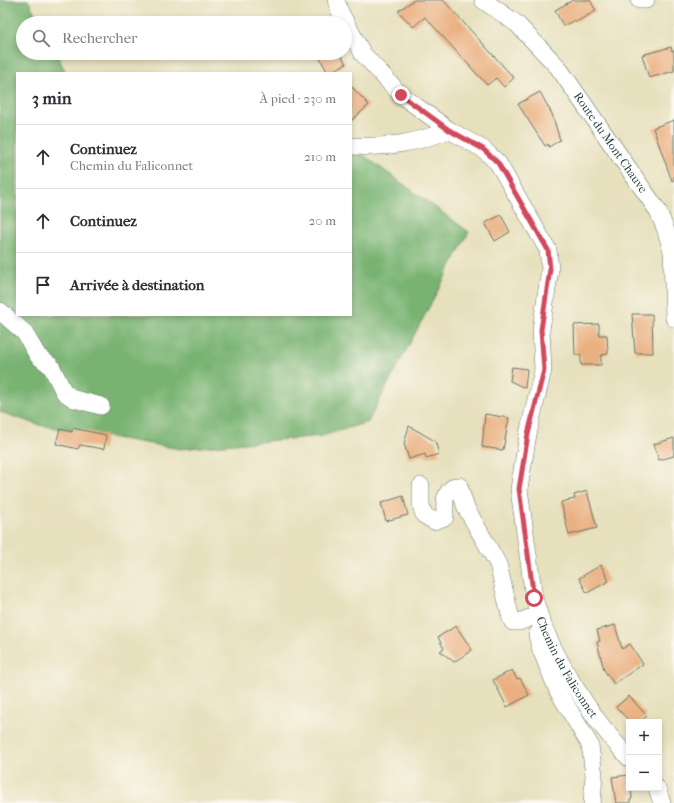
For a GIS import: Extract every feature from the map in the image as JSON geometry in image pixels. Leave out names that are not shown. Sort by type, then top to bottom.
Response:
[{"type":"street","name":"Chemin du Faliconnet","points":[[336,0],[342,16]]},
{"type":"street","name":"Route du Mont Chauve","points":[[483,0],[517,24],[558,67],[658,211],[672,251],[674,318]]},
{"type":"street","points":[[639,0],[646,0]]},
{"type":"street","name":"Chemin du Faliconnet","points":[[352,34],[363,54],[401,95],[449,130],[483,149],[498,163],[548,250],[550,269],[541,330],[544,370],[528,434],[519,489],[534,598],[541,621],[558,658],[593,712],[615,743],[626,755]]},
{"type":"street","points":[[352,146],[382,146],[421,141],[449,130]]},
{"type":"street","points":[[0,311],[24,332],[38,356],[51,366],[64,392],[74,399],[101,406]]},
{"type":"street","points":[[420,486],[421,505],[424,515],[434,521],[445,517],[443,502],[445,495],[455,486],[459,486],[466,508],[498,564],[511,619],[513,622],[541,621],[537,635],[541,650],[558,691],[590,745],[594,775],[592,803]]},
{"type":"street","points":[[658,791],[662,803]]},
{"type":"green space","points":[[0,0],[28,0],[36,16],[16,16],[16,60],[60,60],[66,72],[16,72],[16,316],[352,316],[352,147],[469,232],[368,422],[322,436],[180,449],[39,425],[0,412]]},
{"type":"building","points":[[414,0],[443,0],[514,78],[504,87],[496,78],[487,85],[425,17],[413,27],[398,11]]},
{"type":"building","points":[[573,0],[590,0],[596,11],[576,22],[575,20],[563,26],[555,10]]},
{"type":"building","points":[[671,47],[672,51],[674,50],[674,71],[649,78],[642,55]]},
{"type":"building","points":[[321,60],[344,60],[346,64],[327,72]]},
{"type":"building","points":[[352,87],[369,105],[352,120]]},
{"type":"building","points":[[540,92],[552,114],[560,140],[549,147],[548,144],[545,146],[518,104]]},
{"type":"building","points":[[674,120],[674,180],[672,181],[653,128]]},
{"type":"building","points":[[501,215],[510,232],[495,241],[485,223]]},
{"type":"building","points":[[632,314],[652,314],[653,353],[635,353]]},
{"type":"building","points":[[599,324],[599,335],[607,335],[608,354],[601,355],[601,365],[581,365],[581,355],[575,355],[574,325]]},
{"type":"building","points":[[512,367],[527,369],[525,388],[510,381]]},
{"type":"building","points":[[485,414],[509,418],[503,450],[482,447]]},
{"type":"building","points":[[409,426],[435,441],[439,454],[426,458],[425,454],[409,459],[404,444]]},
{"type":"building","points":[[72,428],[106,435],[104,449],[80,445],[78,449],[56,444],[60,429],[72,432]]},
{"type":"building","points":[[674,438],[674,456],[659,460],[654,444]]},
{"type":"building","points":[[587,491],[597,528],[569,535],[561,502],[575,499],[574,495]]},
{"type":"building","points":[[403,496],[408,515],[386,521],[381,503]]},
{"type":"building","points":[[601,565],[609,581],[587,593],[579,578]]},
{"type":"building","points":[[615,625],[622,649],[630,644],[643,664],[614,684],[604,670],[597,642],[600,641],[597,630]]},
{"type":"building","points":[[456,626],[472,650],[454,662],[440,651],[444,649],[438,637]]},
{"type":"building","points":[[512,670],[517,679],[520,678],[529,695],[507,707],[493,680]]},
{"type":"building","points":[[629,696],[647,716],[644,719],[627,719],[616,707]]},
{"type":"building","points":[[626,775],[626,791],[631,791],[632,799],[630,800],[630,803],[616,803],[612,777]]},
{"type":"route","points":[[401,95],[449,130],[483,149],[498,163],[513,186],[548,250],[550,269],[541,330],[544,370],[528,434],[519,489],[534,598]]}]
